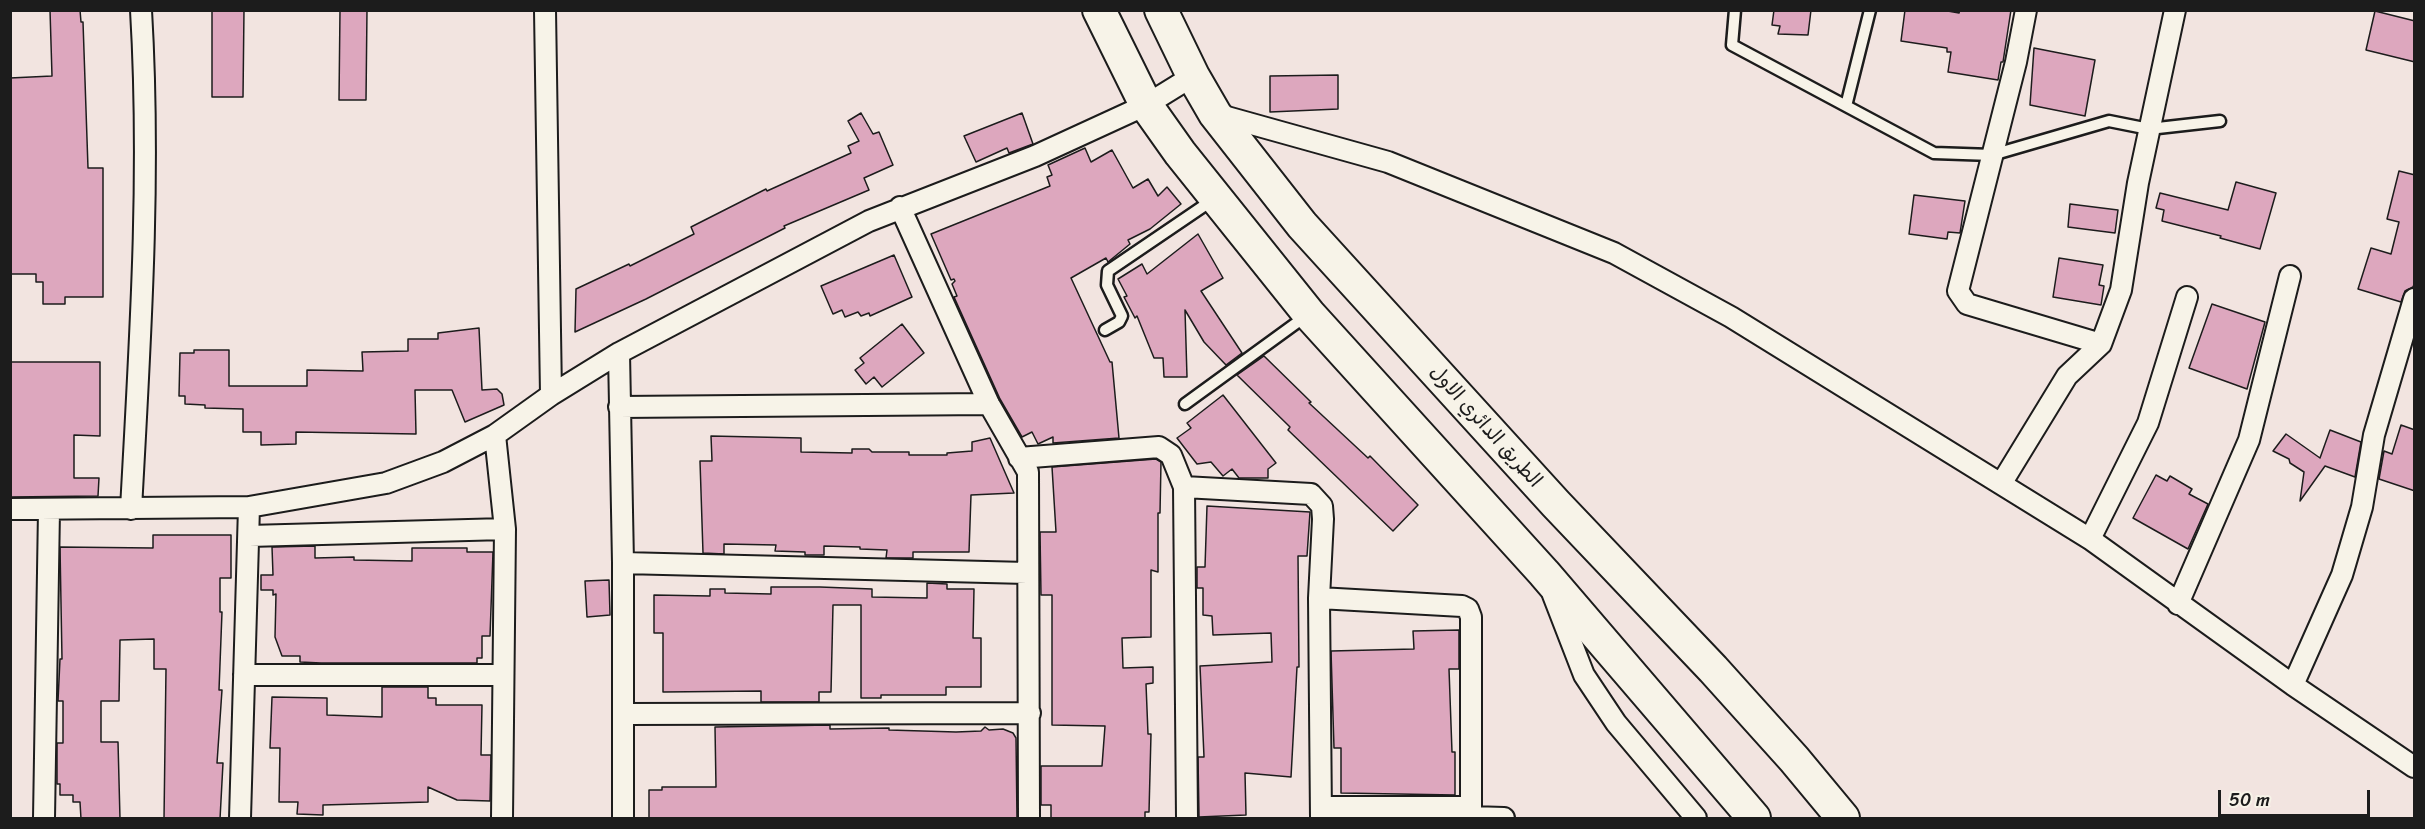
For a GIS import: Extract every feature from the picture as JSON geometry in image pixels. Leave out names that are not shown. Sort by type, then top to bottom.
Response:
[{"type":"main road","points":[[1099,10],[1146,105],[1215,199],[1309,314],[1544,573],[1754,819]]},
{"type":"main road","name":"الطريق الدائري الاول","points":[[1161,10],[1193,76],[1215,114],[1302,225],[1548,495],[1713,669],[1794,759],[1842,819]]},
{"type":"street","points":[[131,509],[144,275],[144,54],[141,10]]},
{"type":"street","points":[[545,10],[551,395]]},
{"type":"street","points":[[2026,10],[1959,291],[1967,304],[2101,344]]},
{"type":"street","points":[[2001,484],[2067,376],[2101,344],[2121,290],[2138,183],[2175,10]]},
{"type":"street","points":[[10,509],[249,507],[386,483],[443,462],[495,435],[551,395],[619,354],[869,221],[1035,156],[1146,105],[1193,76]]},
{"type":"street","points":[[1215,114],[1388,162],[1614,253],[1731,317],[2090,539],[2293,685],[2415,767]]},
{"type":"street","points":[[900,207],[989,404],[1028,472],[1029,819]]},
{"type":"street","points":[[2178,604],[2249,440],[2290,276]]},
{"type":"street","points":[[2090,539],[2148,423],[2187,297]]},
{"type":"street","points":[[2293,685],[2342,575],[2362,507],[2374,435],[2413,310]]},
{"type":"street","points":[[619,354],[623,563],[623,819]]},
{"type":"street","points":[[619,407],[989,404]]},
{"type":"street","points":[[495,435],[505,529],[502,819]]},
{"type":"street","points":[[1019,458],[1159,447],[1171,455],[1184,487],[1187,819]]},
{"type":"street","points":[[1184,487],[1311,494],[1322,506],[1319,598],[1321,813],[1471,814],[1504,819]]},
{"type":"street","points":[[240,819],[249,507]]},
{"type":"street","points":[[44,819],[50,510]]},
{"type":"street","points":[[249,536],[505,529]]},
{"type":"street","points":[[623,563],[1027,573]]},
{"type":"street","points":[[1544,573],[1584,675],[1616,723],[1696,819]]},
{"type":"street","points":[[1319,598],[1462,606],[1468,609],[1471,617],[1471,814]]},
{"type":"street","points":[[244,675],[503,675]]},
{"type":"street","points":[[624,714],[1030,713]]},
{"type":"lane","points":[[1735,10],[1732,45],[1934,153],[1992,155],[2109,122],[2149,129],[2220,122]]},
{"type":"lane","points":[[1846,106],[1870,10]]},
{"type":"lane","points":[[1105,330],[1119,322],[1122,316],[1107,285],[1108,271],[1215,199]]},
{"type":"lane","points":[[1185,404],[1309,314]]},
{"type":"building","points":[[50,10],[80,10],[81,22],[83,22],[88,168],[103,168],[103,297],[65,297],[65,304],[43,304],[43,282],[36,282],[36,274],[10,274],[10,78],[52,76]]},
{"type":"building","points":[[212,10],[244,10],[243,97],[212,97]]},
{"type":"building","points":[[340,10],[367,10],[366,100],[339,100]]},
{"type":"building","points":[[1774,10],[1811,10],[1808,35],[1778,34],[1780,26],[1772,25]]},
{"type":"building","points":[[1905,10],[1942,10],[1959,13],[1960,10],[2011,10],[1998,80],[1948,72],[1951,52],[1947,52],[1947,48],[1901,41]]},
{"type":"building","points":[[2375,11],[2415,21],[2415,62],[2366,50]]},
{"type":"building","points":[[2034,48],[2095,60],[2085,116],[2030,105]]},
{"type":"building","points":[[1338,75],[1338,109],[1270,112],[1270,76]]},
{"type":"building","points":[[861,113],[873,134],[879,132],[893,165],[864,178],[869,190],[784,226],[785,228],[646,299],[575,332],[576,289],[629,264],[630,266],[694,234],[691,227],[766,189],[767,191],[851,153],[848,146],[859,141],[848,121]]},
{"type":"building","points":[[1022,113],[1033,144],[1009,153],[1007,148],[976,162],[964,136]]},
{"type":"building","points":[[1085,148],[1091,162],[1112,150],[1133,188],[1148,179],[1158,196],[1167,187],[1181,204],[1150,229],[1128,240],[1130,244],[1108,262],[1106,258],[1071,278],[1112,362],[1119,438],[1053,443],[1053,437],[1038,444],[1032,432],[1022,437],[1000,399],[954,297],[957,296],[952,284],[955,281],[951,280],[931,234],[1050,186],[1047,177],[1052,175],[1048,165]]},
{"type":"building","points":[[2399,171],[2415,175],[2415,282],[2413,287],[2405,291],[2401,302],[2358,289],[2371,248],[2391,254],[2399,222],[2387,219]]},
{"type":"building","points":[[2236,182],[2276,193],[2260,249],[2162,221],[2164,210],[2156,208],[2160,193],[2228,210]]},
{"type":"building","points":[[1914,195],[1965,201],[1960,233],[1948,232],[1947,239],[1909,234]]},
{"type":"building","points":[[2070,204],[2118,210],[2115,233],[2068,227]]},
{"type":"building","points":[[1198,234],[1223,278],[1201,291],[1242,353],[1226,365],[1204,342],[1185,310],[1187,377],[1164,377],[1163,358],[1154,358],[1137,316],[1135,318],[1124,297],[1127,296],[1118,279],[1142,264],[1147,274]]},
{"type":"building","points":[[894,255],[912,297],[870,316],[869,313],[861,316],[858,312],[845,317],[842,310],[833,314],[821,286]]},
{"type":"building","points":[[2059,258],[2103,265],[2099,285],[2104,286],[2101,305],[2053,297]]},
{"type":"building","points":[[2212,304],[2265,322],[2247,389],[2189,368]]},
{"type":"building","points":[[902,324],[924,353],[882,387],[874,377],[866,384],[855,370],[864,363],[860,358]]},
{"type":"building","points":[[479,328],[482,390],[497,389],[502,394],[504,405],[465,422],[452,390],[415,390],[416,434],[296,432],[296,444],[261,445],[261,432],[243,432],[243,409],[205,408],[205,405],[185,404],[185,396],[179,396],[180,353],[194,353],[194,350],[229,350],[229,386],[307,386],[307,370],[363,371],[362,352],[408,351],[408,339],[438,339],[438,333]]},
{"type":"building","points":[[1264,356],[1311,402],[1309,403],[1368,458],[1370,456],[1418,505],[1393,531],[1288,430],[1290,427],[1237,375]]},
{"type":"building","points":[[10,362],[100,362],[100,436],[74,435],[74,478],[99,478],[98,496],[10,497]]},
{"type":"building","points":[[1223,395],[1276,463],[1268,469],[1268,478],[1239,478],[1232,469],[1223,476],[1211,462],[1197,464],[1177,438],[1191,428],[1187,423]]},
{"type":"building","points":[[2401,425],[2415,430],[2415,491],[2379,479],[2384,451],[2392,454]]},
{"type":"building","points":[[2330,430],[2361,442],[2355,477],[2325,466],[2300,501],[2304,472],[2290,463],[2289,459],[2273,451],[2286,434],[2320,458]]},
{"type":"building","points":[[711,436],[801,438],[801,452],[852,453],[852,449],[869,449],[872,452],[909,452],[909,455],[947,455],[947,453],[972,451],[972,442],[990,438],[1014,493],[971,495],[969,552],[913,552],[913,558],[886,558],[887,550],[860,549],[860,547],[824,546],[824,555],[805,555],[805,552],[775,551],[776,545],[724,544],[724,554],[703,553],[700,461],[712,461]]},
{"type":"building","points":[[1156,459],[1161,462],[1160,513],[1158,513],[1158,572],[1151,570],[1151,637],[1122,638],[1123,668],[1153,667],[1153,683],[1146,684],[1148,734],[1151,734],[1149,812],[1145,812],[1145,819],[1051,819],[1051,805],[1041,805],[1041,766],[1102,766],[1105,726],[1052,725],[1052,595],[1041,595],[1040,532],[1056,532],[1052,467]]},
{"type":"building","points":[[2156,475],[2167,481],[2170,476],[2192,489],[2189,494],[2208,504],[2188,549],[2133,518]]},
{"type":"building","points":[[1207,506],[1310,512],[1307,556],[1298,556],[1299,667],[1297,667],[1291,777],[1245,773],[1246,815],[1199,817],[1198,757],[1204,757],[1200,666],[1272,662],[1271,633],[1213,635],[1212,616],[1203,615],[1203,588],[1197,588],[1197,567],[1205,567]]},
{"type":"building","points":[[153,535],[231,535],[231,578],[220,578],[220,612],[222,612],[219,690],[222,690],[217,763],[223,763],[220,819],[164,819],[166,669],[154,669],[154,639],[120,640],[119,701],[101,701],[101,742],[118,742],[120,819],[81,819],[80,802],[73,802],[73,795],[60,795],[60,784],[57,784],[57,743],[63,743],[63,701],[58,701],[60,659],[62,659],[60,547],[153,548]]},
{"type":"building","points":[[315,546],[315,558],[354,557],[354,560],[412,561],[412,548],[467,548],[467,552],[493,552],[490,636],[482,636],[482,658],[477,658],[477,663],[321,663],[300,662],[300,656],[282,656],[275,637],[276,594],[273,595],[273,590],[261,590],[261,575],[273,575],[272,547]]},
{"type":"building","points":[[609,580],[610,615],[587,617],[585,581]]},
{"type":"building","points":[[927,583],[947,584],[947,589],[974,589],[973,638],[981,638],[981,687],[946,687],[946,695],[881,695],[881,698],[861,698],[861,605],[833,605],[831,692],[819,692],[819,702],[761,702],[761,691],[663,692],[663,633],[654,633],[654,595],[710,596],[710,589],[725,589],[725,593],[771,594],[771,587],[820,587],[872,589],[872,597],[927,598]]},
{"type":"building","points":[[1459,630],[1459,669],[1449,669],[1452,752],[1455,752],[1455,795],[1341,793],[1341,748],[1334,748],[1331,651],[1414,649],[1413,631]]},
{"type":"building","points":[[382,687],[428,687],[428,698],[436,698],[436,705],[482,705],[481,755],[491,755],[490,801],[457,800],[428,787],[428,802],[323,805],[323,815],[297,814],[298,802],[279,802],[280,748],[270,748],[272,697],[327,698],[327,715],[382,717]]},
{"type":"building","points":[[830,725],[830,729],[889,728],[889,730],[956,732],[981,731],[985,727],[989,730],[1003,729],[1013,733],[1016,738],[1017,819],[649,819],[649,790],[662,790],[662,787],[716,787],[715,727]]}]
